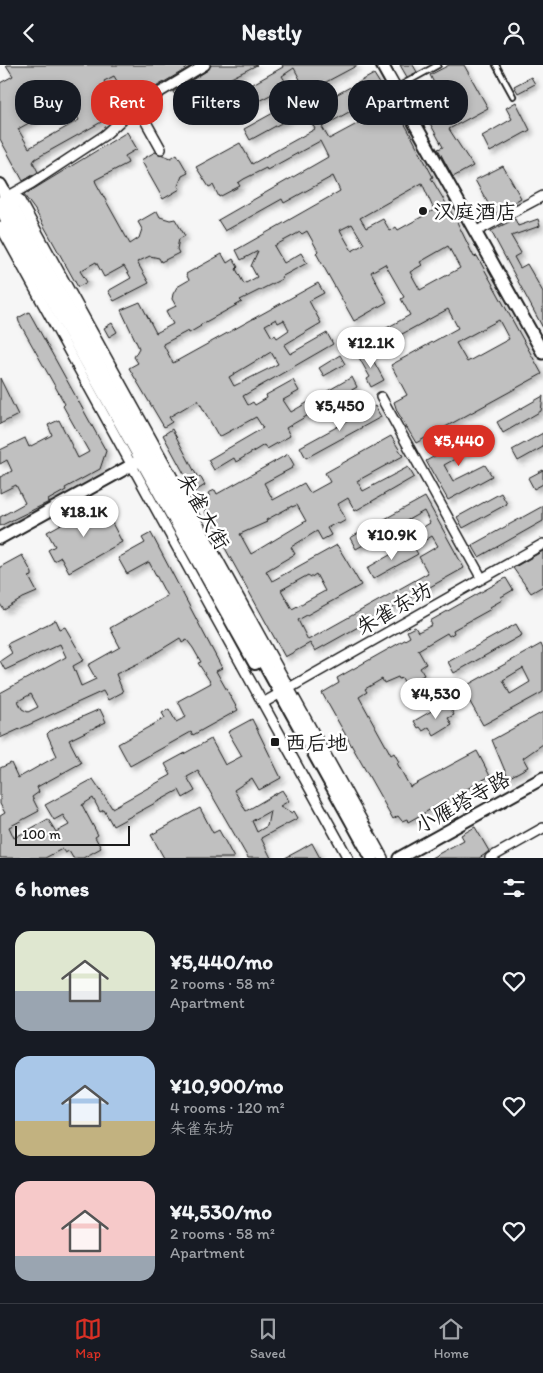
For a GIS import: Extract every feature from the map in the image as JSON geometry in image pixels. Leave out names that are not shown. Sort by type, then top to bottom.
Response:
[{"type":"main road","name":"朱雀大街","points":[[0,185],[2,202],[136,463],[277,695],[372,858]]},
{"type":"main road","name":"朱雀大街","points":[[2,202],[277,695],[362,858]]},
{"type":"street","points":[[163,90],[205,65]]},
{"type":"street","points":[[382,65],[390,80]]},
{"type":"street","points":[[2,202],[105,135],[116,125]]},
{"type":"street","points":[[148,125],[161,149]]},
{"type":"street","points":[[415,125],[543,353]]},
{"type":"street","points":[[475,232],[543,196]]},
{"type":"street","points":[[0,226],[136,463],[0,538]]},
{"type":"street","points":[[381,397],[482,579]]},
{"type":"street","name":"朱雀东坊","points":[[277,695],[543,544]]},
{"type":"street","points":[[277,695],[348,858]]},
{"type":"street","points":[[277,695],[383,858]]},
{"type":"street","name":"小雁塔寺路","points":[[398,858],[542,781]]},
{"type":"street","points":[[490,858],[543,828]]},
{"type":"lane","points":[[411,80],[438,65]]},
{"type":"lane","points":[[496,65],[513,96]]},
{"type":"building","points":[[6,65],[193,65],[163,83],[163,80],[116,80],[114,76],[106,80],[91,80],[91,125],[96,125],[35,159],[33,162],[38,172],[23,181],[0,139],[0,83],[13,76]]},
{"type":"building","points":[[211,65],[257,65],[227,80],[192,80],[208,70]]},
{"type":"building","points":[[282,65],[358,65],[330,80],[300,80],[294,68],[282,76],[284,80],[269,80],[269,96],[259,101],[259,81],[283,67]]},
{"type":"building","points":[[400,65],[413,65],[417,72],[407,77]]},
{"type":"building","points":[[449,65],[464,65],[488,108],[468,119],[468,80],[432,80],[430,75]]},
{"type":"building","points":[[374,74],[378,80],[363,80]]},
{"type":"building","points":[[531,77],[535,84],[518,93],[514,86]]},
{"type":"building","points":[[348,88],[348,112],[338,118],[338,94]]},
{"type":"building","points":[[516,102],[530,130],[490,152],[482,136],[512,119],[506,108]]},
{"type":"building","points":[[269,115],[269,125],[278,125],[250,140],[244,129],[251,125],[259,125],[259,121]]},
{"type":"building","points":[[313,125],[326,125],[322,127],[329,139],[355,125],[405,125],[433,177],[431,178],[457,222],[474,257],[477,256],[542,374],[416,443],[397,411],[394,402],[407,395],[391,365],[458,328],[448,309],[380,346],[374,335],[410,315],[401,299],[404,297],[385,264],[371,272],[387,302],[354,321],[316,253],[318,251],[307,231],[302,234],[300,232],[274,246],[284,263],[301,253],[307,263],[281,277],[282,279],[240,300],[242,302],[189,333],[188,331],[163,344],[173,363],[318,283],[324,293],[309,301],[321,323],[284,345],[290,354],[327,333],[333,344],[243,396],[248,405],[253,402],[255,405],[267,398],[266,395],[293,380],[299,391],[283,400],[291,412],[352,377],[357,387],[286,428],[290,436],[267,449],[264,445],[236,462],[234,458],[214,470],[208,460],[263,428],[256,417],[219,437],[198,400],[169,417],[172,422],[164,427],[129,368],[138,363],[134,357],[139,348],[121,310],[140,302],[156,333],[173,324],[166,311],[176,306],[172,299],[173,294],[177,287],[189,280],[186,274],[222,254],[227,263],[233,259],[244,284],[257,277],[251,266],[258,251],[241,260],[236,250],[340,191],[333,176],[284,203],[282,199],[225,231],[218,220],[328,157],[320,141],[267,170],[266,168],[244,179],[238,183],[240,186],[219,197],[213,185],[209,187],[196,167],[240,143],[252,164],[315,129]],"holes":[[[422,183],[434,210],[398,230],[396,227],[390,231],[383,219],[366,228],[360,218]],[[352,224],[364,244],[352,251],[340,230]],[[448,246],[460,268],[420,290],[410,272],[422,265],[420,262]],[[276,319],[278,323],[284,320],[289,330],[277,338],[275,335],[272,337],[265,325]],[[499,320],[509,339],[467,362],[456,343]],[[271,352],[278,364],[234,386],[229,377]]]},
{"type":"building","points":[[431,125],[456,125],[449,129],[473,166],[453,177],[438,149],[443,147]]},
{"type":"building","points":[[127,132],[137,149],[125,156],[128,163],[95,180],[130,244],[139,238],[142,229],[138,222],[157,211],[160,217],[170,220],[175,219],[185,236],[179,239],[177,249],[179,253],[161,262],[159,258],[150,256],[137,262],[149,283],[114,301],[108,291],[131,278],[124,266],[104,277],[96,262],[80,271],[87,282],[78,287],[35,210],[24,195]]},
{"type":"building","points":[[155,152],[171,158],[177,154],[188,173],[182,176],[178,186],[180,189],[163,199],[141,160]]},
{"type":"building","points":[[503,166],[521,198],[494,214],[475,180]]},
{"type":"building","points":[[515,219],[518,226],[538,219],[540,226],[511,236],[521,253],[514,257],[520,268],[527,264],[543,292],[543,328],[491,231]]},
{"type":"building","points":[[29,312],[106,451],[100,469],[65,488],[66,490],[48,500],[49,502],[0,526],[0,517],[25,503],[16,485],[0,493],[0,477],[12,471],[7,460],[0,464],[0,450],[25,438],[29,447],[52,435],[48,425],[59,420],[78,458],[89,452],[63,406],[65,404],[19,322],[18,318]]},
{"type":"building","points":[[112,323],[117,332],[109,337],[104,328]]},
{"type":"building","points":[[368,351],[384,380],[371,387],[367,379],[370,377],[358,356]]},
{"type":"building","points":[[340,355],[345,364],[324,376],[319,368]]},
{"type":"building","points":[[0,378],[18,415],[0,424]]},
{"type":"building","points":[[543,396],[541,411],[503,433],[497,422]]},
{"type":"building","points":[[375,406],[381,417],[306,458],[300,447]]},
{"type":"building","points":[[172,429],[198,478],[200,476],[205,485],[194,492],[163,435]]},
{"type":"building","points":[[483,429],[489,440],[444,465],[453,481],[485,465],[492,476],[448,500],[426,461]]},
{"type":"building","points":[[543,433],[543,447],[518,461],[512,450]]},
{"type":"building","points":[[391,436],[403,456],[357,481],[363,491],[408,467],[414,477],[355,511],[348,498],[338,504],[346,520],[327,528],[331,535],[322,540],[317,531],[291,547],[295,554],[266,571],[272,581],[337,545],[361,585],[298,620],[308,640],[428,573],[419,557],[438,546],[432,536],[416,546],[410,535],[430,523],[424,511],[356,549],[350,538],[425,497],[464,568],[315,651],[310,643],[285,657],[204,510],[207,505],[205,500],[210,497],[208,493],[215,490],[217,494],[288,454],[294,465],[292,468],[264,483],[273,500],[304,483],[310,493],[330,482],[325,473]],"holes":[[[297,505],[306,521],[251,554],[240,534],[267,522],[266,520]],[[316,574],[325,591],[292,609],[281,590],[308,575],[310,578]]]},
{"type":"building","points":[[543,470],[543,484],[534,489],[528,478]]},
{"type":"building","points":[[501,493],[507,504],[463,528],[457,517]]},
{"type":"building","points":[[101,502],[122,542],[69,572],[61,557],[54,561],[48,550],[55,546],[47,532]]},
{"type":"building","points":[[543,506],[543,521],[479,557],[472,545]]},
{"type":"building","points":[[151,533],[222,668],[216,671],[238,710],[193,735],[191,732],[130,766],[118,744],[165,718],[162,713],[169,709],[176,722],[186,717],[178,701],[211,683],[198,663],[201,662],[193,648],[187,640],[182,643],[180,638],[141,662],[116,674],[123,692],[108,700],[103,691],[0,738],[0,693],[66,657],[60,644],[5,670],[0,661],[12,653],[7,644],[56,620],[60,629],[65,627],[84,660],[73,666],[81,686],[96,679],[88,665],[120,647],[110,628],[167,596],[149,562],[127,574],[118,558],[145,543],[142,538]],"holes":[[[31,694],[38,707],[28,712],[22,709],[18,701]]]},
{"type":"building","points":[[411,543],[418,554],[373,579],[367,568]]},
{"type":"building","points":[[543,551],[543,586],[531,593],[513,568]]},
{"type":"building","points":[[22,555],[32,573],[32,576],[29,577],[37,592],[4,610],[0,604],[0,567]]},
{"type":"building","points":[[506,578],[513,590],[501,597],[502,600],[490,607],[491,609],[453,630],[454,633],[449,636],[447,633],[418,650],[426,664],[420,668],[424,675],[406,685],[402,678],[399,679],[398,677],[384,683],[382,679],[365,689],[367,692],[359,697],[391,755],[394,753],[399,762],[397,763],[410,787],[477,751],[490,776],[408,822],[407,819],[402,821],[398,816],[393,819],[322,693],[339,683],[337,678],[410,637],[407,631],[415,627],[418,632],[432,625],[430,621]]},
{"type":"building","points":[[516,624],[522,635],[454,673],[448,662]]},
{"type":"building","points":[[541,644],[543,649],[543,692],[483,725],[462,688]],"holes":[[[523,668],[530,682],[510,694],[503,680]]]},
{"type":"building","points":[[447,702],[454,715],[448,718],[452,725],[434,736],[429,727],[423,731],[420,727],[418,728],[414,721]]},
{"type":"building","points":[[100,709],[106,722],[69,740],[81,763],[37,787],[39,792],[32,797],[39,811],[9,827],[14,838],[48,819],[56,832],[69,825],[63,815],[54,820],[45,805],[93,779],[112,808],[171,775],[165,764],[211,739],[225,765],[242,756],[228,732],[252,719],[281,778],[259,790],[252,778],[234,790],[246,811],[282,790],[289,801],[280,806],[292,813],[294,811],[298,818],[261,838],[271,858],[248,858],[198,771],[187,777],[195,791],[183,798],[179,790],[113,826],[104,810],[100,812],[93,798],[82,805],[98,835],[95,837],[101,848],[83,858],[73,858],[69,851],[65,853],[62,849],[45,858],[0,858],[0,816],[5,813],[0,804],[0,768],[11,763],[18,778],[57,756],[47,734]],"holes":[[[270,811],[267,826],[257,832],[252,821]]]},
{"type":"building","points":[[543,712],[543,744],[523,758],[528,767],[508,778],[492,740]]},
{"type":"building","points":[[200,808],[213,833],[219,830],[234,858],[164,858],[151,835]]},
{"type":"building","points":[[475,827],[489,851],[484,855],[479,858],[431,858],[464,840],[461,835]]},
{"type":"building","points":[[312,843],[320,858],[285,858],[300,850]]},
{"type":"place","name":"汉庭酒店","points":[[423,211]]},
{"type":"place","name":"西后地","points":[[275,742]]}]
